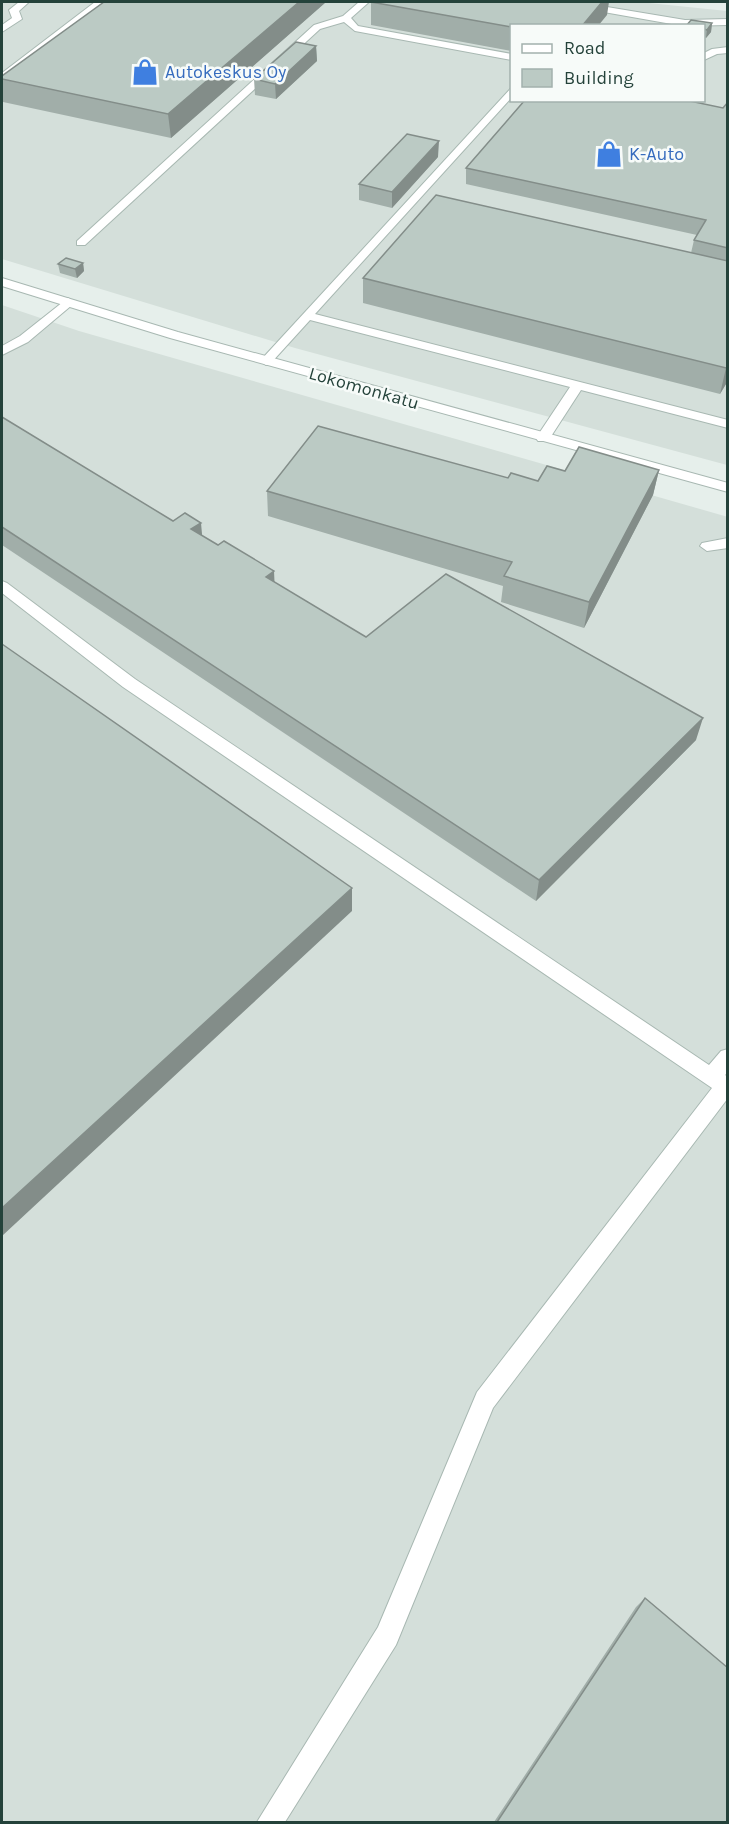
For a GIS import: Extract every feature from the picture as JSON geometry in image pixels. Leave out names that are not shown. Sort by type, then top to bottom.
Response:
[{"type":"street","points":[[2,29],[17,19],[14,10],[24,2]]},
{"type":"street","points":[[2,77],[100,2]]},
{"type":"street","points":[[81,243],[317,27],[346,18],[364,2]]},
{"type":"street","points":[[564,2],[685,23],[728,22]]},
{"type":"street","points":[[633,24],[640,15]]},
{"type":"street","points":[[346,18],[355,28],[510,57]]},
{"type":"street","points":[[705,56],[715,51],[728,50]]},
{"type":"street","points":[[266,361],[306,316],[421,198],[510,92]]},
{"type":"street","name":"Lokomonkatu","points":[[2,282],[266,361],[728,488]]},
{"type":"street","points":[[2,351],[24,339],[68,302]]},
{"type":"street","points":[[306,316],[728,424]]},
{"type":"street","points":[[543,438],[578,385]]},
{"type":"street","points":[[707,546],[728,543]]},
{"type":"street","points":[[2,586],[129,683],[721,1084]]},
{"type":"street","points":[[270,1822],[387,1636],[485,1400],[721,1084],[728,1057]]},
{"type":"shaded area","points":[[2,2],[639,2],[727,11],[727,465],[295,348],[2,259]]},
{"type":"shaded area","points":[[2,305],[79,331],[728,517],[727,1822],[2,1822]]},
{"type":"building","name":"Autokeskus Oy","points":[[104,2],[299,2],[168,114],[2,79],[2,76]]},
{"type":"building","points":[[371,2],[602,2],[584,24],[510,24],[510,27]]},
{"type":"building","points":[[691,20],[712,23],[707,30],[705,24],[688,24]]},
{"type":"building","points":[[296,42],[316,46],[275,84],[254,79]]},
{"type":"building","name":"K-Auto","points":[[523,102],[694,102],[723,108],[728,102],[728,248],[694,240],[706,220],[466,168]]},
{"type":"building","points":[[407,134],[439,141],[392,192],[359,184]]},
{"type":"building","points":[[436,195],[728,261],[728,366],[726,368],[363,278]]},
{"type":"building","points":[[66,258],[83,263],[75,269],[58,264]]},
{"type":"building","points":[[2,417],[173,521],[185,513],[201,523],[191,529],[218,545],[224,541],[274,571],[266,577],[366,637],[446,574],[703,718],[539,880],[2,527]]},
{"type":"building","points":[[318,426],[508,478],[511,473],[538,481],[547,466],[565,471],[579,447],[659,470],[589,602],[504,576],[512,562],[267,491]]},
{"type":"building","points":[[2,644],[352,888],[2,1208]]},
{"type":"building","points":[[645,1598],[728,1668],[728,1822],[497,1822]]},
{"type":"place","name":"Autokeskus Oy","points":[[145,72]]},
{"type":"place","name":"K-Auto","points":[[609,154]]}]
